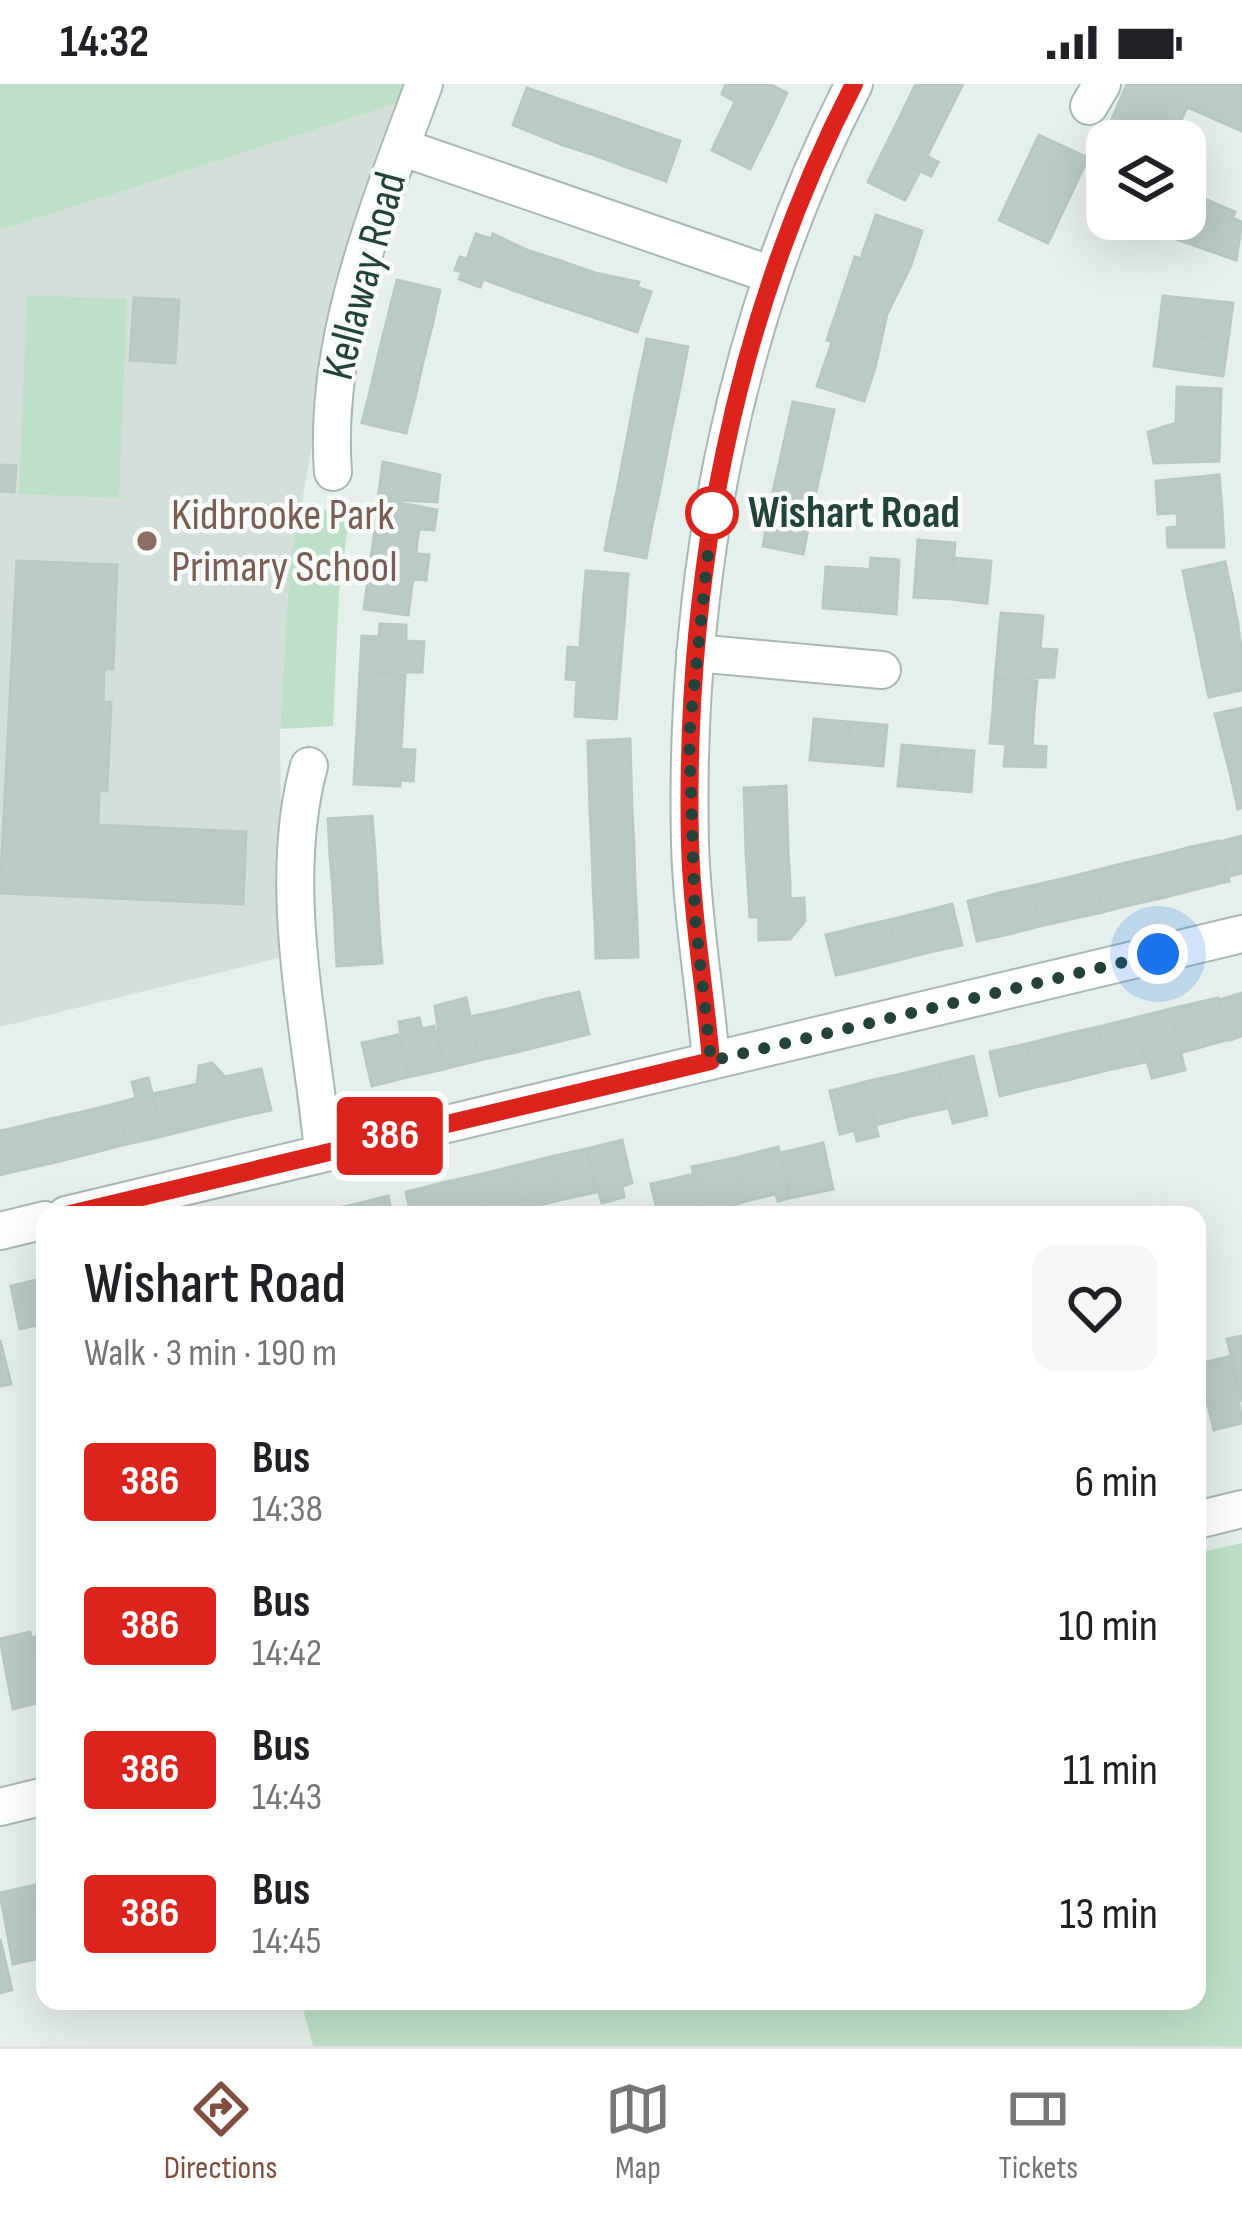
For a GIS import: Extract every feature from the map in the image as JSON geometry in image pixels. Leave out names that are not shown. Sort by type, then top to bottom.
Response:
[{"type":"street","name":"Kellaway Road","points":[[332,472],[328,413],[345,325],[424,84]]},
{"type":"street","points":[[711,1061],[690,847],[694,653],[720,470],[772,275],[806,184],[854,84]]},
{"type":"street","points":[[401,147],[772,275]]},
{"type":"street","points":[[694,653],[882,670]]},
{"type":"street","points":[[310,766],[296,817],[298,904],[323,1151]]},
{"type":"street","points":[[102,1206],[1242,934]]},
{"type":"street","points":[[0,1232],[36,1222]]},
{"type":"street","points":[[1206,1518],[1242,1509]]},
{"type":"street","points":[[0,1807],[36,1798]]},
{"type":"shaded area","name":"Kidbrooke Park Primary School","points":[[405,101],[334,321],[289,575],[280,729],[282,957],[0,1027],[0,230]]},
{"type":"green space","points":[[0,84],[412,84],[405,101],[0,230]]},
{"type":"green space","points":[[27,295],[127,299],[119,498],[19,494]]},
{"type":"green space","points":[[299,506],[350,513],[339,592],[333,726],[280,729],[289,575]]},
{"type":"green space","points":[[1242,1543],[1242,2046],[313,2046],[303,2010],[1206,2010],[1206,1551]]},
{"type":"building","points":[[726,84],[769,84],[787,93],[773,123],[722,94]]},
{"type":"building","points":[[916,84],[963,84],[949,112],[911,94]]},
{"type":"building","points":[[1127,84],[1242,84],[1242,131],[1187,107],[1181,120],[1112,120]]},
{"type":"building","points":[[527,88],[576,105],[563,145],[513,125]]},
{"type":"building","points":[[911,94],[949,112],[934,142],[897,123]]},
{"type":"building","points":[[734,104],[773,123],[750,169],[712,150]]},
{"type":"building","points":[[576,105],[611,117],[597,156],[563,145]]},
{"type":"building","points":[[611,117],[645,129],[632,169],[597,156]]},
{"type":"building","points":[[897,123],[934,142],[927,156],[938,162],[931,176],[882,153]]},
{"type":"building","points":[[645,129],[680,141],[666,181],[632,169]]},
{"type":"building","points":[[1039,135],[1086,157],[1048,243],[999,220]]},
{"type":"building","points":[[882,153],[920,171],[905,200],[868,182]]},
{"type":"building","points":[[1206,200],[1235,212],[1232,218],[1242,222],[1236,260],[1179,240],[1206,240]]},
{"type":"building","points":[[876,215],[922,231],[911,265],[864,249]]},
{"type":"building","points":[[476,234],[491,239],[493,234],[527,250],[513,290],[483,279],[480,287],[459,279],[462,272],[455,270],[460,257],[467,259]]},
{"type":"building","points":[[864,249],[911,265],[887,314],[841,299],[855,257],[861,259]]},
{"type":"building","points":[[527,250],[561,261],[547,302],[513,290]]},
{"type":"building","points":[[561,261],[595,273],[581,313],[547,302]]},
{"type":"building","points":[[595,273],[639,282],[637,287],[651,292],[637,332],[581,313]]},
{"type":"building","points":[[397,280],[440,290],[432,326],[388,316]]},
{"type":"building","points":[[1163,296],[1233,303],[1228,340],[1158,337]]},
{"type":"building","points":[[134,298],[179,300],[175,363],[130,360]]},
{"type":"building","points":[[841,299],[887,314],[875,368],[829,351],[832,342],[827,340]]},
{"type":"building","points":[[388,316],[432,326],[423,362],[379,352]]},
{"type":"building","points":[[1184,334],[1228,340],[1223,376],[1154,366],[1158,337]]},
{"type":"building","points":[[647,339],[688,347],[678,398],[636,390]]},
{"type":"building","points":[[829,351],[875,368],[864,401],[817,386]]},
{"type":"building","points":[[379,352],[423,362],[415,398],[371,387]]},
{"type":"building","points":[[371,387],[415,398],[406,433],[362,423]]},
{"type":"building","points":[[1177,387],[1221,389],[1220,425],[1176,423]]},
{"type":"building","points":[[636,390],[678,398],[671,431],[630,423]]},
{"type":"building","points":[[793,402],[834,410],[827,442],[786,433]]},
{"type":"building","points":[[630,423],[671,431],[665,463],[624,454]]},
{"type":"building","points":[[1176,423],[1220,425],[1219,461],[1154,463],[1148,432]]},
{"type":"building","points":[[786,433],[827,442],[820,474],[779,465]]},
{"type":"building","points":[[624,454],[665,463],[659,494],[618,486]]},
{"type":"building","points":[[383,462],[440,475],[437,502],[378,499]]},
{"type":"building","points":[[0,465],[16,466],[14,492],[0,491]]},
{"type":"building","points":[[779,465],[820,474],[813,505],[772,496]]},
{"type":"building","points":[[1219,475],[1222,510],[1158,514],[1156,481]]},
{"type":"building","points":[[618,486],[659,494],[652,526],[611,518]]},
{"type":"building","points":[[772,496],[813,505],[803,554],[763,546]]},
{"type":"building","points":[[378,499],[437,510],[434,530],[419,529],[417,542],[374,536]]},
{"type":"building","points":[[1222,510],[1224,547],[1168,547],[1167,528],[1178,527],[1177,514]]},
{"type":"building","points":[[611,518],[652,526],[646,558],[605,550]]},
{"type":"building","points":[[374,536],[417,542],[416,554],[429,555],[426,580],[369,573]]},
{"type":"building","points":[[918,540],[955,543],[950,599],[914,597]]},
{"type":"building","points":[[871,558],[899,560],[896,614],[860,611],[863,569],[870,570]]},
{"type":"building","points":[[954,558],[991,561],[987,603],[950,599]]},
{"type":"building","points":[[17,561],[117,565],[113,669],[104,669],[103,702],[111,702],[107,791],[99,790],[98,825],[246,832],[243,904],[0,893]]},
{"type":"building","points":[[1225,562],[1232,594],[1189,602],[1183,571]]},
{"type":"building","points":[[826,567],[863,569],[860,611],[823,608]]},
{"type":"building","points":[[586,571],[628,574],[625,611],[583,607]]},
{"type":"building","points":[[369,573],[413,578],[408,615],[364,609]]},
{"type":"building","points":[[1232,594],[1238,625],[1196,634],[1189,602]]},
{"type":"building","points":[[583,607],[625,611],[622,647],[580,643]]},
{"type":"building","points":[[1001,613],[1043,616],[1040,649],[998,646]]},
{"type":"building","points":[[380,624],[406,625],[406,641],[424,642],[422,672],[360,673],[362,636],[379,637]]},
{"type":"building","points":[[1238,625],[1242,657],[1202,665],[1196,634]]},
{"type":"building","points":[[580,643],[622,647],[619,683],[566,679],[568,647],[580,648]]},
{"type":"building","points":[[998,646],[1057,650],[1054,677],[995,678]]},
{"type":"building","points":[[1242,657],[1242,690],[1209,697],[1202,665]]},
{"type":"building","points":[[360,673],[405,675],[403,712],[358,710]]},
{"type":"building","points":[[995,678],[1037,681],[1034,714],[993,710]]},
{"type":"building","points":[[577,680],[619,683],[616,719],[575,716]]},
{"type":"building","points":[[1242,708],[1242,741],[1223,746],[1215,714]]},
{"type":"building","points":[[358,710],[403,712],[401,749],[356,747]]},
{"type":"building","points":[[993,710],[1034,714],[1032,746],[1046,747],[1045,767],[1004,766],[1006,744],[990,743]]},
{"type":"building","points":[[814,719],[850,722],[847,763],[810,760]]},
{"type":"building","points":[[850,722],[887,725],[883,766],[847,763]]},
{"type":"building","points":[[630,739],[631,776],[589,777],[588,741]]},
{"type":"building","points":[[1242,741],[1242,774],[1231,777],[1223,746]]},
{"type":"building","points":[[902,745],[938,748],[935,789],[898,786]]},
{"type":"building","points":[[356,747],[415,750],[413,781],[400,780],[400,786],[354,784]]},
{"type":"building","points":[[938,748],[974,751],[971,792],[935,789]]},
{"type":"building","points":[[1242,774],[1242,808],[1238,809],[1231,777]]},
{"type":"building","points":[[631,776],[632,812],[590,813],[589,777]]},
{"type":"building","points":[[786,786],[787,818],[745,820],[744,788]]},
{"type":"building","points":[[632,812],[634,848],[592,849],[590,813]]},
{"type":"building","points":[[372,816],[375,852],[330,855],[328,819]]},
{"type":"building","points":[[787,818],[788,850],[746,852],[745,820]]},
{"type":"building","points":[[1242,836],[1242,873],[1227,877],[1219,842]]},
{"type":"building","points":[[1219,841],[1229,881],[1197,889],[1187,848]]},
{"type":"building","points":[[634,848],[635,884],[593,886],[592,849]]},
{"type":"building","points":[[1187,848],[1197,889],[1166,897],[1156,856]]},
{"type":"building","points":[[788,850],[790,883],[748,885],[746,852]]},
{"type":"building","points":[[375,852],[377,889],[333,892],[330,855]]},
{"type":"building","points":[[1156,856],[1166,897],[1134,904],[1125,863]]},
{"type":"building","points":[[1125,863],[1134,904],[1103,912],[1093,871]]},
{"type":"building","points":[[1093,871],[1103,912],[1071,919],[1062,879]]},
{"type":"building","points":[[1062,879],[1071,919],[1040,926],[1031,886]]},
{"type":"building","points":[[790,883],[790,899],[804,898],[805,921],[790,939],[759,940],[759,917],[750,917],[748,885]]},
{"type":"building","points":[[635,884],[637,920],[595,922],[593,886]]},
{"type":"building","points":[[1031,886],[1040,926],[1009,934],[999,893]]},
{"type":"building","points":[[377,889],[379,926],[335,929],[333,892]]},
{"type":"building","points":[[999,893],[1009,934],[977,941],[968,901]]},
{"type":"building","points":[[952,904],[962,945],[930,952],[921,912]]},
{"type":"building","points":[[921,912],[930,952],[899,960],[889,920]]},
{"type":"building","points":[[637,920],[638,957],[596,958],[595,922]]},
{"type":"building","points":[[889,920],[899,960],[867,968],[858,927]]},
{"type":"building","points":[[379,926],[382,963],[337,966],[335,929]]},
{"type":"building","points":[[858,927],[867,968],[836,975],[826,935]]},
{"type":"building","points":[[579,992],[589,1034],[553,1043],[542,1000]]},
{"type":"building","points":[[1242,993],[1242,1036],[1230,1040],[1219,1000]]},
{"type":"building","points":[[466,998],[480,1060],[444,1069],[435,1006]]},
{"type":"building","points":[[1218,998],[1230,1039],[1180,1053],[1170,1009]]},
{"type":"building","points":[[542,1000],[553,1043],[517,1052],[507,1009]]},
{"type":"building","points":[[507,1009],[517,1052],[480,1060],[470,1017]]},
{"type":"building","points":[[1170,1009],[1185,1070],[1152,1078],[1134,1018]]},
{"type":"building","points":[[419,1018],[422,1029],[434,1026],[444,1069],[408,1077],[399,1022]]},
{"type":"building","points":[[1134,1018],[1145,1062],[1108,1070],[1098,1027]]},
{"type":"building","points":[[1098,1027],[1108,1070],[1072,1079],[1062,1035]]},
{"type":"building","points":[[398,1035],[408,1077],[372,1086],[362,1043]]},
{"type":"building","points":[[1062,1035],[1072,1079],[1036,1087],[1026,1044]]},
{"type":"building","points":[[1026,1044],[1036,1087],[1000,1096],[990,1052]]},
{"type":"building","points":[[973,1056],[987,1115],[953,1123],[937,1065]]},
{"type":"building","points":[[212,1063],[225,1077],[235,1118],[199,1127],[189,1086],[197,1084],[199,1066]]},
{"type":"building","points":[[937,1065],[947,1108],[911,1116],[901,1074]]},
{"type":"building","points":[[261,1069],[271,1110],[235,1118],[225,1077]]},
{"type":"building","points":[[901,1074],[911,1116],[876,1125],[865,1082]]},
{"type":"building","points":[[148,1078],[163,1136],[127,1144],[118,1103],[136,1098],[132,1082]]},
{"type":"building","points":[[865,1082],[878,1136],[857,1141],[854,1130],[840,1134],[830,1091]]},
{"type":"building","points":[[189,1086],[199,1127],[163,1136],[153,1094]]},
{"type":"building","points":[[118,1103],[127,1144],[92,1153],[82,1112]]},
{"type":"building","points":[[82,1112],[92,1153],[56,1162],[46,1120]]},
{"type":"building","points":[[46,1120],[56,1162],[20,1170],[10,1129]]},
{"type":"building","points":[[10,1129],[20,1170],[0,1175],[0,1131]]},
{"type":"building","points":[[622,1140],[632,1183],[622,1186],[624,1197],[602,1203],[586,1149]]},
{"type":"building","points":[[823,1143],[833,1189],[790,1198],[780,1153]]},
{"type":"building","points":[[778,1147],[790,1198],[778,1201],[776,1194],[746,1201],[735,1158]]},
{"type":"building","points":[[586,1149],[596,1192],[560,1200],[550,1157]]},
{"type":"building","points":[[550,1157],[560,1200],[523,1206],[514,1166]]},
{"type":"building","points":[[735,1158],[746,1201],[702,1206],[692,1167]]},
{"type":"building","points":[[514,1166],[523,1206],[485,1206],[478,1175]]},
{"type":"building","points":[[694,1174],[702,1206],[656,1206],[651,1184]]},
{"type":"building","points":[[478,1175],[485,1206],[447,1206],[442,1183]]},
{"type":"building","points":[[442,1183],[447,1206],[409,1206],[406,1192]]},
{"type":"building","points":[[388,1196],[390,1206],[352,1206]]},
{"type":"building","points":[[36,1280],[36,1325],[20,1329],[11,1286]]},
{"type":"building","points":[[1242,1336],[1242,1402],[1227,1339]]},
{"type":"building","points":[[0,1340],[11,1384],[0,1386]]},
{"type":"building","points":[[1231,1356],[1242,1423],[1214,1430],[1206,1397],[1206,1362]]},
{"type":"building","points":[[30,1632],[36,1660],[36,1703],[13,1709],[0,1639]]},
{"type":"building","points":[[31,1886],[36,1959],[13,1964],[0,1893]]},
{"type":"building","points":[[0,1939],[12,1990],[0,1993]]},
{"type":"bus line","name":"386","points":[[102,1206],[711,1061],[690,847],[689,737],[704,556],[744,366],[772,275],[806,184],[854,84]]},
{"type":"place","name":"Wishart Road","points":[[712,513]]},
{"type":"place","name":"Kidbrooke Park Primary School","points":[[147,541]]},
{"type":"route","points":[[712,513],[694,653],[689,737],[697,952],[711,1061],[1158,954]]}]
